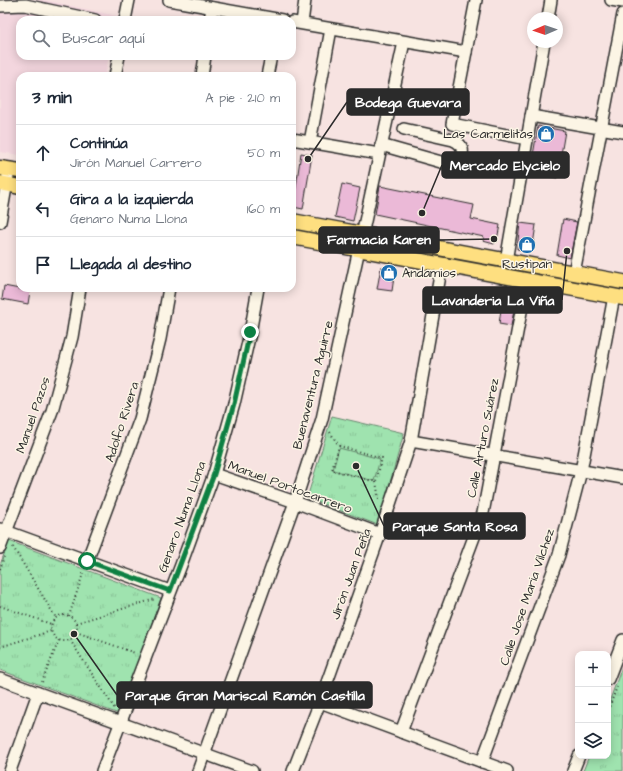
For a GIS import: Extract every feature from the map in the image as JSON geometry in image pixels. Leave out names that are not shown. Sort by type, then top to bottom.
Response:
[{"type":"main road","points":[[296,222],[623,282]]},
{"type":"main road","points":[[296,238],[618,297]]},
{"type":"street","points":[[126,16],[129,0]]},
{"type":"street","points":[[169,0],[257,16]]},
{"type":"street","points":[[305,0],[297,22],[466,52]]},
{"type":"street","points":[[476,0],[452,124],[527,139]]},
{"type":"street","points":[[549,12],[551,0]]},
{"type":"street","points":[[610,0],[623,2]]},
{"type":"street","points":[[0,6],[26,4],[78,16]]},
{"type":"street","points":[[211,16],[212,8]]},
{"type":"street","points":[[574,273],[623,14]]},
{"type":"street","points":[[310,142],[331,29]]},
{"type":"street","name":"Buenaventura Aguirre","points":[[198,771],[295,502],[322,419],[404,42]]},
{"type":"street","points":[[506,261],[543,48]]},
{"type":"street","points":[[116,72],[118,60]]},
{"type":"street","points":[[203,72],[204,60]]},
{"type":"street","points":[[268,72],[270,60]]},
{"type":"street","points":[[531,116],[623,132]]},
{"type":"street","points":[[296,140],[380,150],[448,164],[455,163],[459,160],[462,154],[462,148],[459,142],[404,129]]},
{"type":"street","points":[[0,222],[9,185],[10,170]]},
{"type":"street","name":"Jirón Juan Peña","points":[[293,771],[320,702],[380,534],[411,441],[442,264]]},
{"type":"street","name":"Calle Arturo Suárez","points":[[401,732],[483,513],[527,280]]},
{"type":"street","name":"Manuel Pazos","points":[[2,552],[3,530],[52,411],[72,337],[79,292]]},
{"type":"street","name":"Adolfo Rivera","points":[[86,566],[140,418],[160,339],[168,292]]},
{"type":"street","name":"Genaro Numa Llona","points":[[102,771],[214,474],[234,404],[257,292]]},
{"type":"street","name":"Calle Jose Maria Vilchez","points":[[482,762],[559,555],[581,471],[618,297]]},
{"type":"street","points":[[411,441],[623,478]]},
{"type":"street","name":"Manuel Portocarrero","points":[[214,474],[295,502],[380,534]]},
{"type":"street","points":[[3,530],[86,566],[170,591]]},
{"type":"street","points":[[613,681],[623,640]]},
{"type":"street","points":[[0,680],[252,771]]},
{"type":"street","points":[[10,771],[38,693]]},
{"type":"street","points":[[320,702],[507,771]]},
{"type":"street","points":[[573,771],[578,759]]},
{"type":"path","points":[[327,438],[329,430],[339,446],[382,458],[376,482],[380,501]]},
{"type":"path","points":[[339,446],[332,470],[376,482]]},
{"type":"path","points":[[17,545],[10,542],[56,618]]},
{"type":"path","points":[[0,569],[2,552]]},
{"type":"path","points":[[86,566],[91,572]]},
{"type":"path","points":[[69,616],[86,566]]},
{"type":"path","points":[[76,623],[159,598],[152,595]]},
{"type":"path","points":[[0,606],[51,624]]},
{"type":"path","points":[[60,615],[69,616],[73,618],[76,623],[76,632],[70,640],[59,640],[51,631],[51,624],[60,615]]},
{"type":"path","points":[[0,647],[51,631]]},
{"type":"path","points":[[76,632],[145,656]]},
{"type":"path","points":[[38,693],[59,640]]},
{"type":"path","points":[[70,640],[118,713],[120,723]]},
{"type":"path","points":[[611,693],[613,681]]},
{"type":"shaded area","points":[[0,0],[44,0],[117,16],[16,16],[16,60],[108,60],[106,72],[16,72],[16,154],[0,152]]},
{"type":"green space","points":[[332,416],[404,433],[378,525],[307,498]]},
{"type":"green space","points":[[339,448],[380,459],[374,481],[333,470]]},
{"type":"green space","points":[[9,541],[161,598],[119,714],[0,670],[0,565]]},
{"type":"green space","points":[[623,664],[623,771],[583,771],[588,759],[611,759],[611,697]]},
{"type":"building","points":[[538,126],[565,131],[557,178],[530,173]]},
{"type":"building","points":[[301,153],[312,155],[303,209],[296,208],[296,187]]},
{"type":"building","points":[[342,184],[360,188],[353,221],[335,217]]},
{"type":"building","points":[[380,186],[474,205],[471,219],[500,225],[497,240],[494,244],[483,241],[484,237],[375,214]]},
{"type":"building","points":[[563,219],[577,222],[570,258],[557,255]]},
{"type":"building","points":[[520,223],[536,225],[532,251],[517,249]]},
{"type":"building","points":[[381,267],[395,270],[392,291],[377,289]]},
{"type":"building","points":[[4,286],[16,288],[16,292],[30,292],[28,304],[2,299]]},
{"type":"building","points":[[504,288],[518,290],[511,326],[499,324]]},
{"type":"place","name":"Las Carmelitas","points":[[546,134]]},
{"type":"place","name":"Bodega Guevara","points":[[308,159]]},
{"type":"place","name":"Mercado Elycielo","points":[[422,213]]},
{"type":"place","name":"Farmacia Karen","points":[[494,239]]},
{"type":"place","name":"Rustipan","points":[[527,245]]},
{"type":"place","name":"Lavanderia La Viña","points":[[567,251]]},
{"type":"place","name":"Andamios","points":[[389,273]]},
{"type":"place","name":"Parque Santa Rosa","points":[[356,466]]},
{"type":"place","name":"Parque Gran Mariscal Ramón Castilla","points":[[74,634]]},
{"type":"route","points":[[87,561],[170,591],[214,474],[234,404],[250,332]]}]
